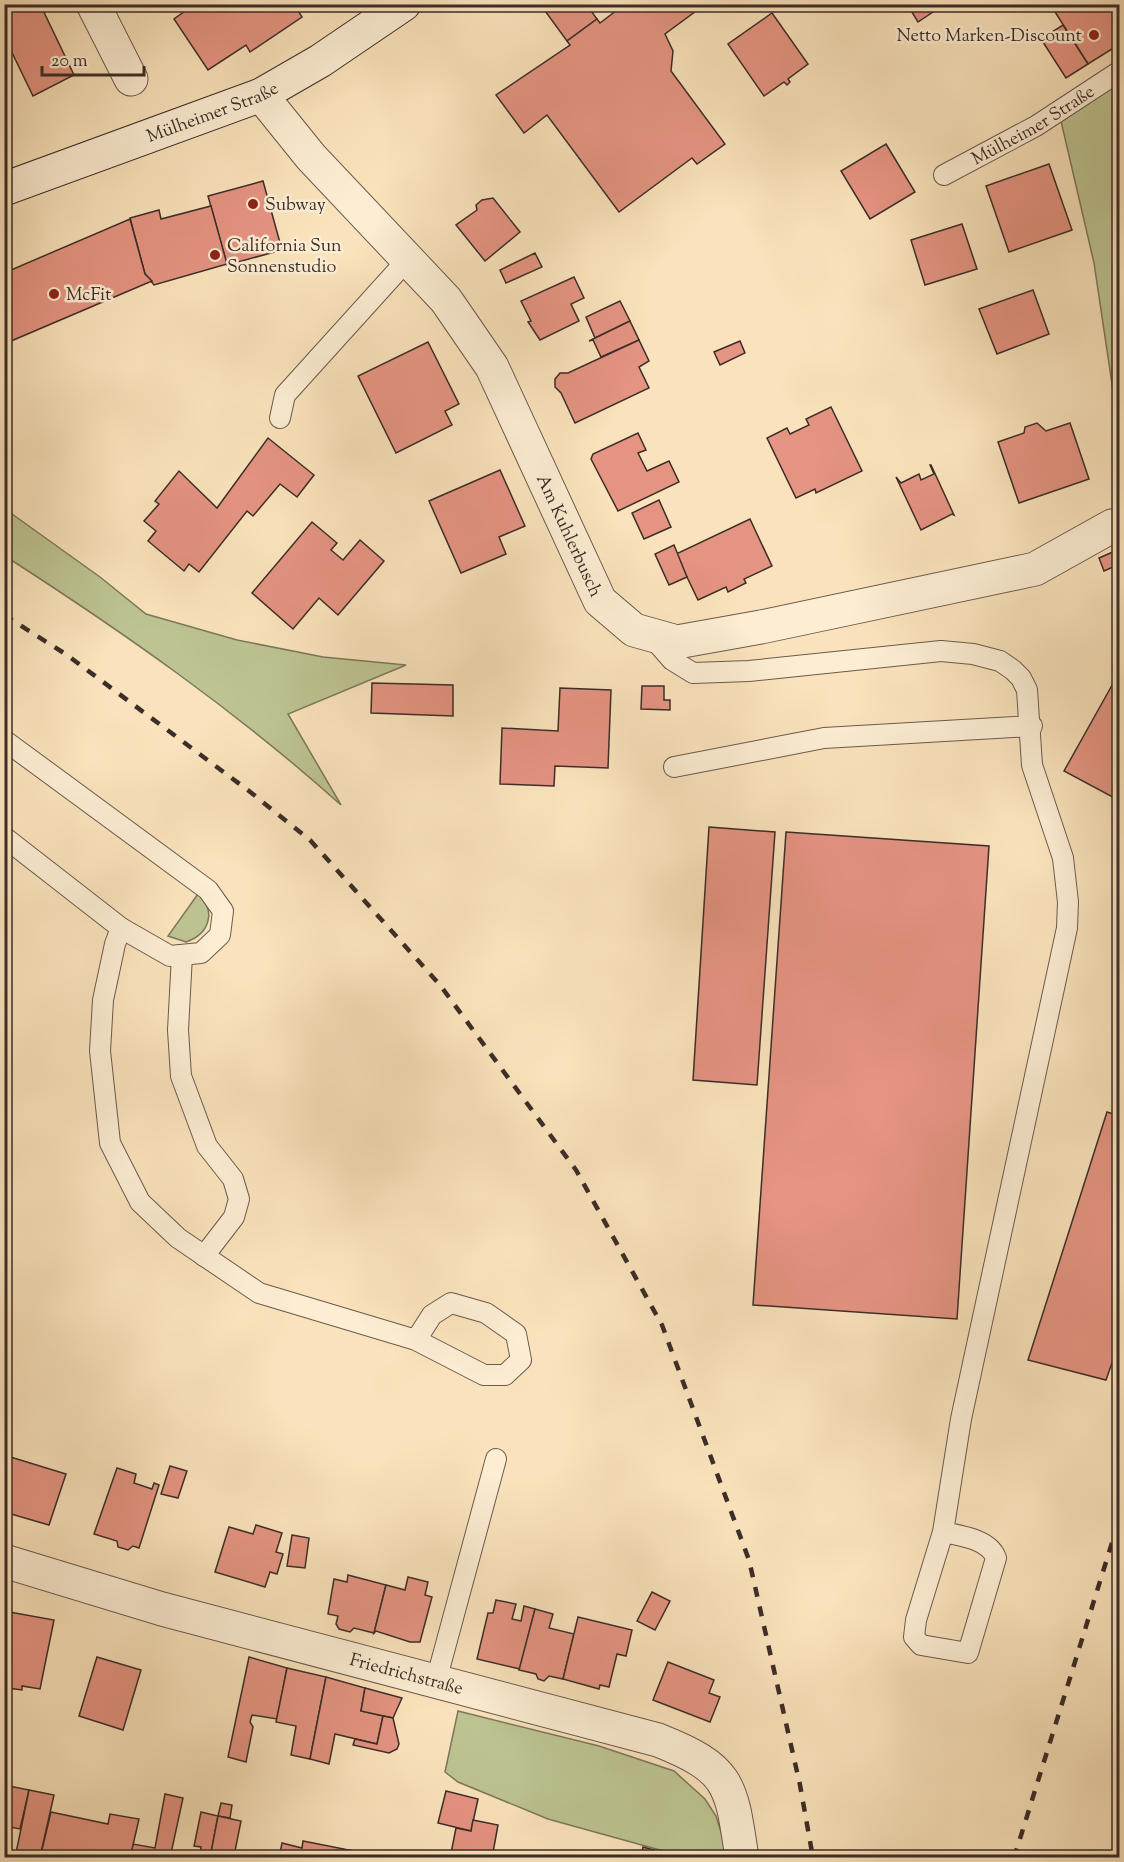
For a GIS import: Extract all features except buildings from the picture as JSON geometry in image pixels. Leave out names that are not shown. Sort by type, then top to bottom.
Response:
[{"type":"street","points":[[93,4],[131,79]]},
{"type":"street","name":"Mülheimer Straße","points":[[4,189],[261,95],[320,61],[404,4]]},
{"type":"street","name":"Am Kuhlerbusch","points":[[261,95],[311,157],[446,300],[492,367],[600,601],[634,630],[677,642],[761,627],[1035,569],[1112,526]]},
{"type":"street","name":"Friedrichstraße","points":[[4,1561],[162,1609],[658,1740],[687,1752],[710,1766],[725,1784],[734,1803],[742,1857]]},
{"type":"lane","name":"Mülheimer Straße","points":[[944,175],[1036,126],[1119,71]]},
{"type":"lane","points":[[280,418],[285,395],[408,259]]},
{"type":"lane","points":[[650,635],[678,665],[693,673],[710,675],[950,651],[1000,661],[1021,678],[1028,690],[1035,776],[1063,858],[1068,902],[1067,928],[961,1419],[943,1532],[916,1620],[914,1637],[921,1645],[968,1653],[996,1558],[994,1551],[985,1544],[943,1532]]},
{"type":"lane","points":[[674,766],[824,738],[1032,726]]},
{"type":"lane","points":[[4,740],[208,890],[223,911],[220,935],[201,953],[170,956],[121,928],[4,837]]},
{"type":"lane","points":[[121,928],[115,944],[103,1000],[100,1051],[110,1143],[140,1202],[178,1238],[259,1293],[416,1340],[484,1375],[505,1375],[521,1360],[516,1334],[486,1313],[451,1303],[432,1315],[416,1340]]},
{"type":"lane","points":[[182,955],[178,1030],[181,1076],[207,1146],[233,1179],[239,1199],[234,1217],[204,1256]]},
{"type":"lane","points":[[436,1681],[496,1459]]},
{"type":"green space","points":[[1119,83],[1119,431],[1094,263],[1061,121]]},
{"type":"green space","points":[[5,509],[100,577],[146,614],[237,640],[323,657],[406,665],[288,714],[341,805],[220,705],[135,643],[5,556]]},
{"type":"green space","points":[[198,894],[204,901],[209,915],[205,928],[200,934],[186,942],[168,936]]},
{"type":"green space","points":[[458,1711],[599,1746],[674,1771],[705,1799],[716,1816],[729,1857],[685,1857],[548,1819],[458,1782],[445,1772]]},
{"type":"railway","points":[[4,615],[67,655],[249,791],[310,840],[440,985],[576,1170],[662,1325],[749,1560],[800,1785],[813,1858]]},
{"type":"railway","points":[[1014,1858],[1120,1517]]},
{"type":"place","name":"Netto Marken-Discount","points":[[1094,35]]},
{"type":"place","name":"Subway","points":[[253,204]]},
{"type":"place","name":"California Sun Sonnenstudio","points":[[215,255]]},
{"type":"place","name":"McFit","points":[[54,294]]}]
